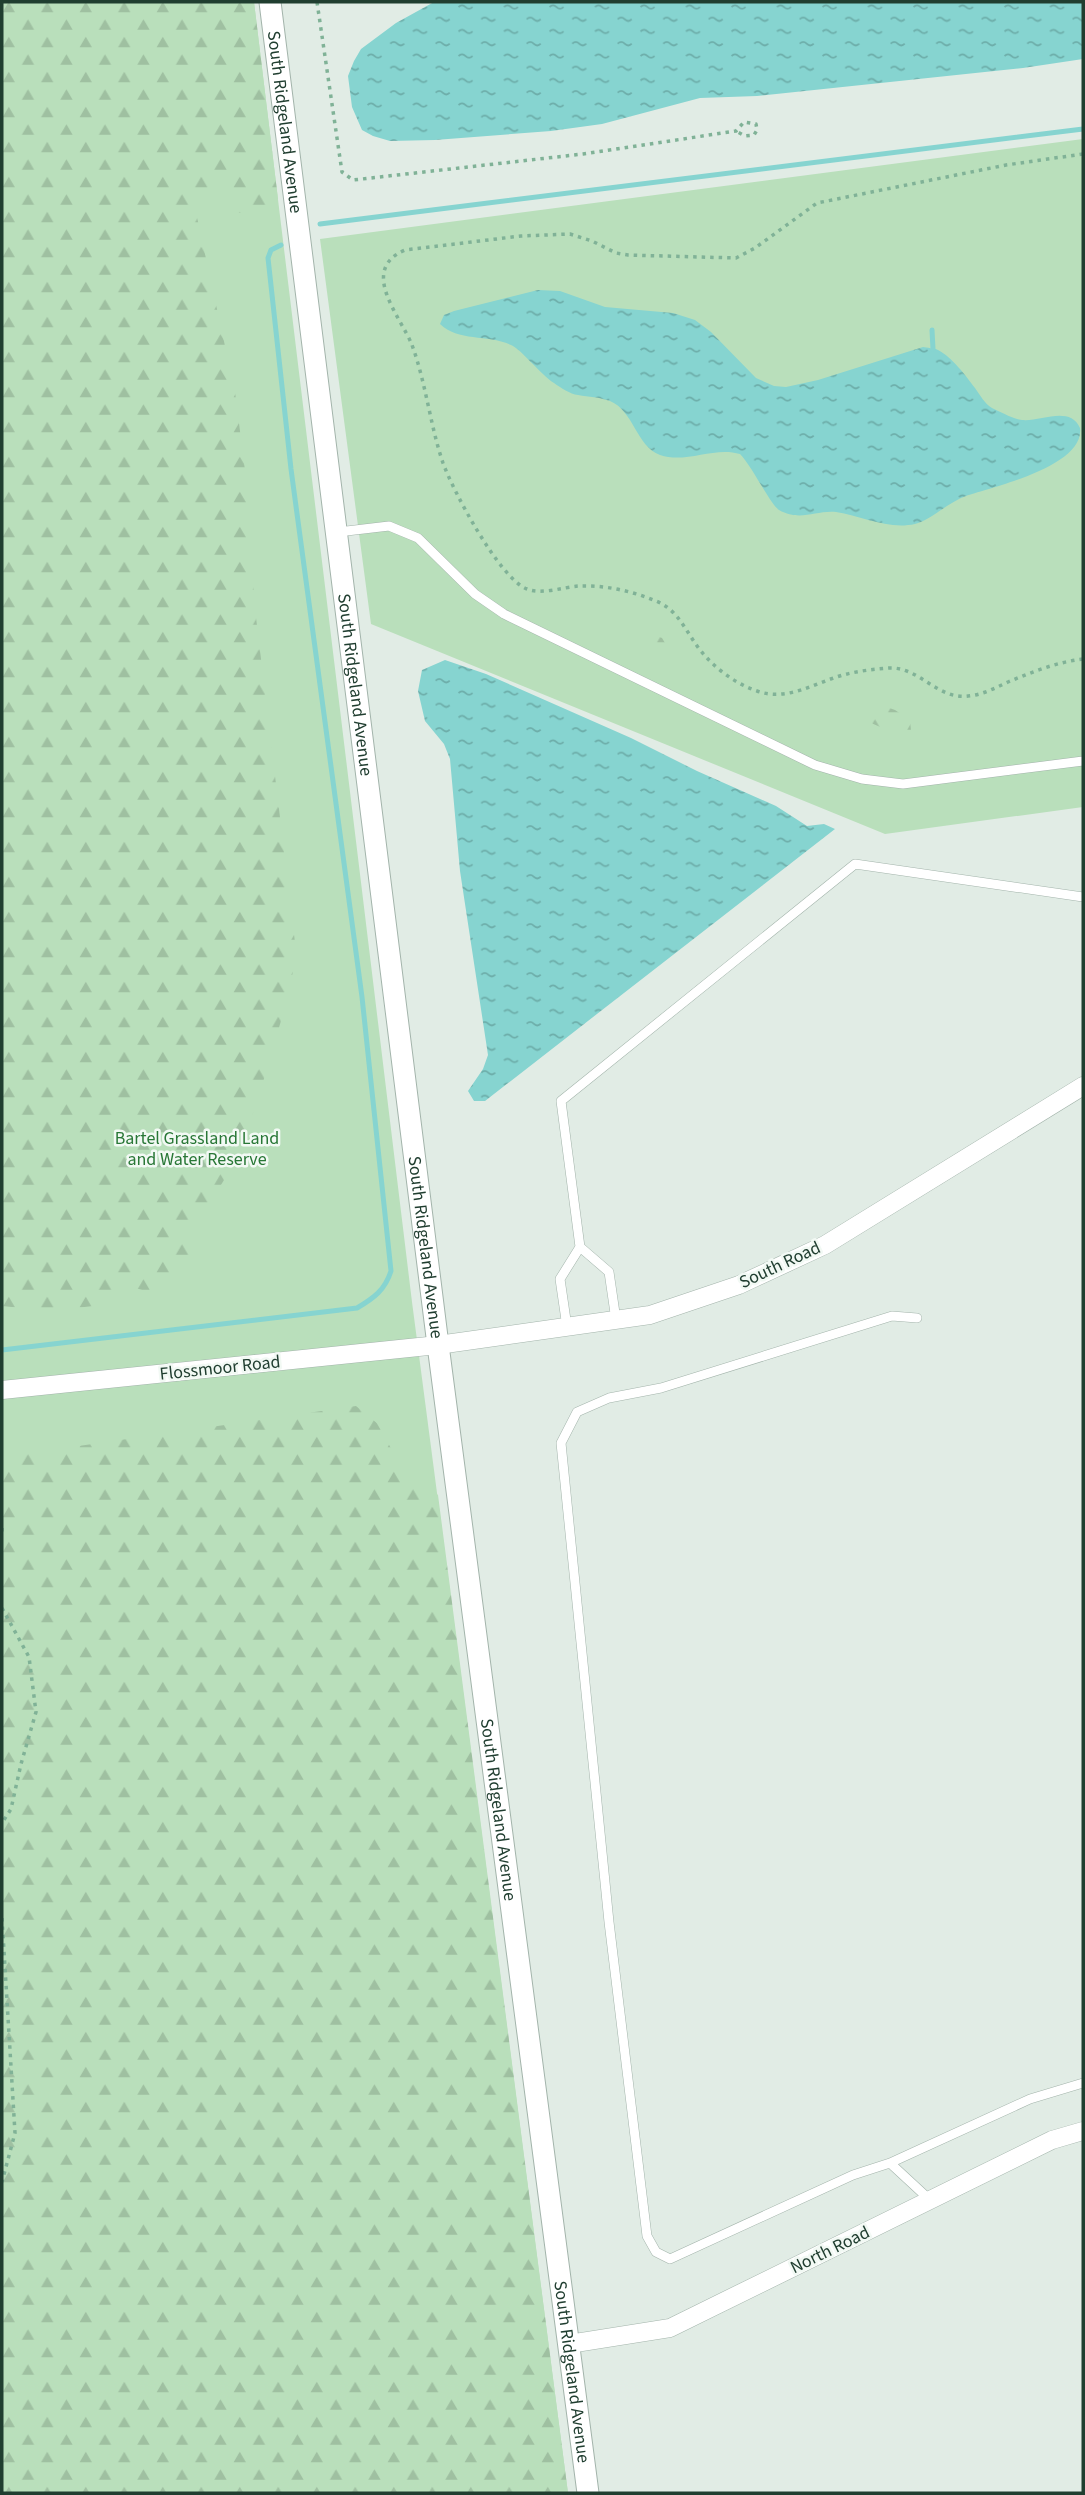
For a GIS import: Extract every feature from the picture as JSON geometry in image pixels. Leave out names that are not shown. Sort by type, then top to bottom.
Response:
[{"type":"street","name":"South Ridgeland Avenue","points":[[270,2],[438,1345],[588,2493]]},
{"type":"street","name":"South Road","points":[[438,1345],[650,1315],[739,1285],[824,1245],[1083,1086]]},
{"type":"street","name":"Flossmoor Road","points":[[2,1391],[438,1345]]},
{"type":"street","name":"North Road","points":[[569,2344],[670,2328],[1052,2140],[1083,2131]]},
{"type":"lane","points":[[338,532],[389,526],[418,538],[475,594],[504,614],[815,765],[862,779],[902,783],[1083,761]]},
{"type":"lane","points":[[567,1327],[560,1279],[580,1247],[561,1101],[855,864],[1083,897]]},
{"type":"lane","points":[[580,1247],[609,1272],[616,1320]]},
{"type":"lane","points":[[917,1318],[892,1316],[661,1388],[610,1398],[577,1412],[562,1443],[609,1922],[647,2236],[656,2252],[670,2259],[853,2175],[890,2163],[1030,2099],[1083,2083]]},
{"type":"lane","points":[[890,2163],[930,2200]]},
{"type":"path","points":[[317,2],[342,172],[353,180],[583,154],[736,131],[745,136],[754,135],[757,130],[752,122],[744,122],[736,131]]},
{"type":"path","points":[[1083,154],[1006,165],[817,203],[755,248],[736,258],[628,255],[616,253],[570,234],[521,236],[405,250],[389,261],[383,284],[387,299],[416,357],[444,465],[489,550],[517,584],[528,590],[612,587],[659,602],[671,610],[695,644],[717,667],[751,689],[775,695],[798,691],[846,674],[894,668],[915,675],[949,694],[969,696],[1040,669],[1083,659]]},
{"type":"path","points":[[2,1528],[2,1535]]},
{"type":"path","points":[[2,1608],[29,1657],[36,1712],[11,1809],[2,1823]]},
{"type":"path","points":[[2,1918],[15,2133],[2,2182]]},
{"type":"green space","points":[[2,2],[254,2],[412,1302],[568,2493],[2,2493]]},
{"type":"green space","name":"Bartel Grassland Land and Water Reserve","points":[[2,2],[254,2],[278,199],[255,212],[235,213],[217,183],[195,208],[235,392],[246,478],[255,609],[296,951],[290,990],[256,1106],[224,1180],[189,1237],[192,1259],[173,1291],[149,1292],[132,1287],[93,1306],[51,1311],[2,1306]]},
{"type":"green space","points":[[1083,139],[1083,807],[885,834],[371,624],[320,239]]},
{"type":"green space","points":[[641,630],[662,638],[665,643],[662,650],[652,651],[646,643],[632,643],[630,633]]},
{"type":"green space","points":[[881,705],[910,720],[911,731],[908,734],[894,733],[862,719],[864,708]]},
{"type":"green space","points":[[356,1406],[378,1424],[396,1458],[438,1495],[568,2493],[2,2493],[2,1457]]},
{"type":"water","points":[[434,2],[1083,2],[1083,59],[1023,68],[757,96],[700,98],[602,124],[551,131],[435,140],[390,141],[373,136],[362,130],[352,107],[348,76],[354,61],[361,49],[396,23]]},
{"type":"water","points":[[538,290],[560,291],[605,307],[673,313],[695,320],[711,332],[756,378],[774,386],[786,387],[818,380],[923,347],[936,349],[953,362],[992,408],[1022,420],[1069,417],[1080,428],[1077,442],[1052,465],[966,496],[915,524],[885,524],[836,512],[794,515],[775,506],[740,454],[720,452],[680,458],[660,455],[645,444],[625,412],[610,401],[566,390],[549,379],[511,345],[464,336],[447,330],[440,324],[444,315],[454,311]]},
{"type":"water","points":[[445,660],[486,674],[631,738],[776,806],[807,826],[824,824],[835,829],[485,1101],[474,1101],[468,1091],[483,1069],[488,1055],[460,871],[450,759],[444,744],[425,721],[418,691],[422,670]]},
{"type":"waterway","points":[[320,224],[1083,129]]},
{"type":"waterway","points":[[2,1350],[357,1308],[378,1293],[391,1271],[362,997],[291,469],[268,258],[271,250],[281,245]]},
{"type":"waterway","points":[[932,330],[933,349]]}]
